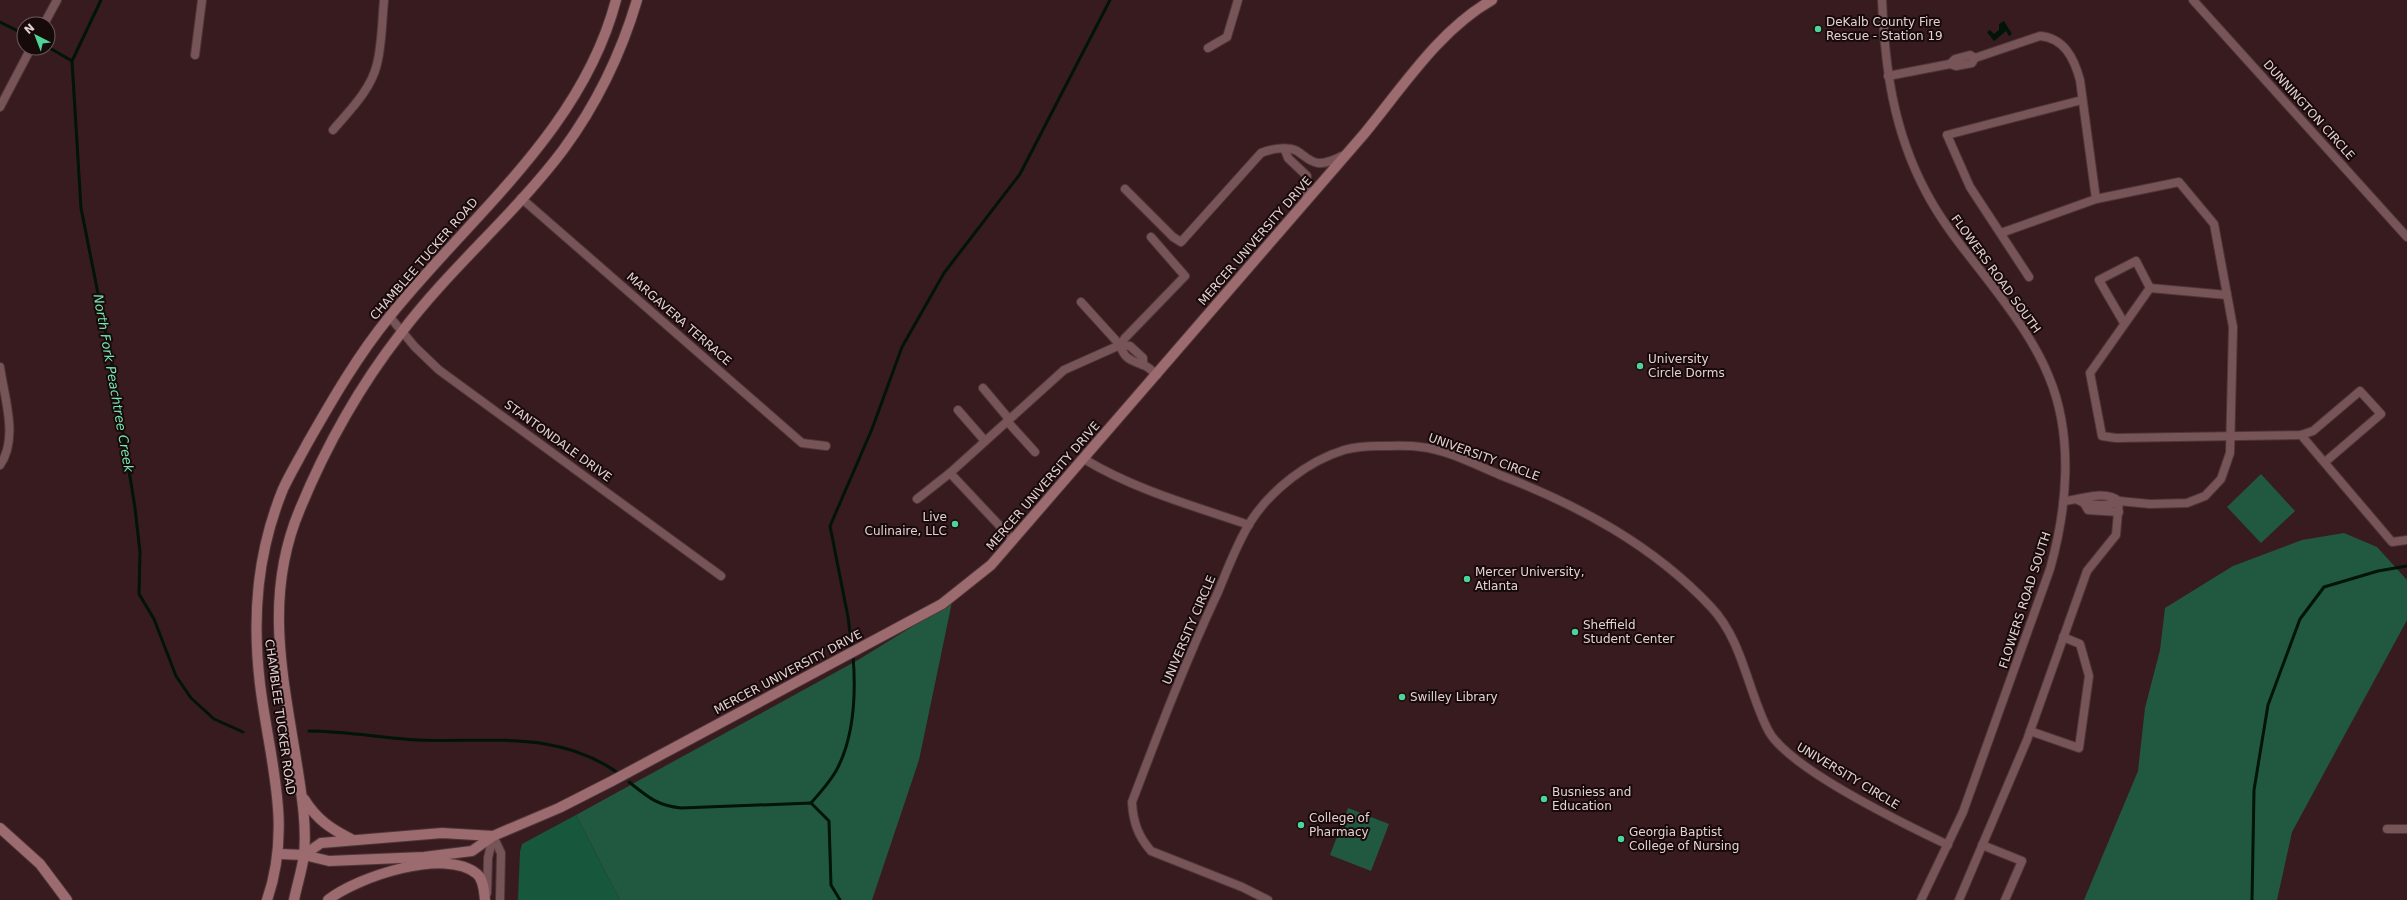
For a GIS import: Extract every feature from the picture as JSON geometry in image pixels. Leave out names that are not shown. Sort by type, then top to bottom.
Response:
[{"type":"main road","name":"CHAMBLEE TUCKER ROAD","points":[[267,900],[276,875],[279,854],[280,818],[260,685],[255,624],[261,556],[268,531],[284,487],[336,392],[389,316],[529,160],[559,123],[595,60],[616,0]]},
{"type":"main road","name":"CHAMBLEE TUCKER ROAD","points":[[294,900],[304,855],[304,810],[280,665],[277,626],[283,560],[298,512],[324,453],[356,396],[401,332],[563,150],[599,94],[615,61],[637,0]]},
{"type":"main road","name":"MERCER UNIVERSITY DRIVE","points":[[279,854],[304,855],[329,861],[440,855],[472,851],[493,836],[559,808],[612,781],[942,604],[991,565],[1306,202],[1420,65],[1456,28],[1492,0]]},
{"type":"main road","points":[[301,794],[314,814],[323,823],[355,840]]},
{"type":"main road","points":[[0,828],[40,864],[67,900]]},
{"type":"main road","name":"MERCER UNIVERSITY DRIVE","points":[[304,855],[319,843],[442,833],[493,836]]},
{"type":"main road","points":[[328,900],[347,886],[377,873],[424,865],[460,864],[477,874],[481,880],[486,900]]},
{"type":"street","points":[[48,16],[57,0]]},
{"type":"street","points":[[195,55],[202,0]]},
{"type":"street","points":[[332,130],[357,101],[369,84],[377,65],[384,0]]},
{"type":"street","points":[[1208,48],[1227,37],[1238,0]]},
{"type":"street","name":"FLOWERS ROAD SOUTH","points":[[1882,0],[1888,76],[1895,114],[1925,191],[1960,246],[2024,329],[2050,378],[2058,406],[2064,442],[2064,501],[2060,531],[2050,569],[1963,812],[1921,900]]},
{"type":"street","name":"DUNNINGTON CIRCLE","points":[[2193,0],[2407,237]]},
{"type":"street","points":[[1888,76],[1950,64],[1954,59],[1970,55],[1975,58],[2040,36],[2050,37],[2060,43],[2076,67],[2096,198]]},
{"type":"street","points":[[0,107],[27,56]]},
{"type":"street","points":[[2029,277],[1970,187],[1947,134],[2082,100]]},
{"type":"street","points":[[1125,189],[1173,237],[1181,242],[1261,152],[1274,147],[1285,150],[1295,150],[1318,163],[1331,161],[1348,153]]},
{"type":"street","points":[[1285,150],[1288,158],[1307,176],[1306,202]]},
{"type":"street","points":[[1302,171],[1311,160]]},
{"type":"street","points":[[2001,233],[2096,198],[2179,182],[2214,224],[2233,327],[2230,453],[2221,479],[2205,496],[2187,503],[2150,504],[2119,501],[2113,504],[2064,501]]},
{"type":"street","name":"MARGAVERA TERRACE","points":[[521,198],[802,443],[826,446]]},
{"type":"street","points":[[917,499],[950,473],[1064,370],[1120,345],[1185,276],[1151,238]]},
{"type":"street","points":[[2124,323],[2099,280],[2136,261],[2150,288]]},
{"type":"street","points":[[2150,288],[2227,295]]},
{"type":"street","points":[[2150,288],[2090,373],[2102,436],[2301,435],[2313,431],[2360,392],[2381,414],[2325,462]]},
{"type":"street","points":[[1081,302],[1120,345],[1123,354],[1135,364],[1143,365],[1157,374]]},
{"type":"street","name":"STANTONDALE DRIVE","points":[[389,316],[401,332],[439,370],[721,576]]},
{"type":"street","points":[[0,367],[10,430],[8,448],[0,465]]},
{"type":"street","points":[[983,388],[1035,452]]},
{"type":"street","points":[[958,410],[985,441]]},
{"type":"street","points":[[2301,435],[2392,542],[2407,540]]},
{"type":"street","name":"UNIVERSITY CIRCLE","points":[[1268,900],[1242,887],[1151,851],[1142,840],[1133,815],[1132,802],[1196,639],[1249,525],[1270,498],[1296,475],[1345,450],[1369,446],[1423,447],[1535,488],[1600,520],[1651,554],[1690,584],[1714,610],[1736,643],[1769,733],[1788,754],[1887,816],[1948,845]]},
{"type":"street","points":[[1084,459],[1101,469],[1149,490],[1249,525]]},
{"type":"street","points":[[950,473],[1013,540]]},
{"type":"street","points":[[1959,900],[2030,732],[2087,570],[2116,535],[2119,501]]},
{"type":"street","points":[[2081,502],[2088,510],[2119,512]]},
{"type":"street","points":[[2030,732],[2079,748],[2089,676],[2080,644],[2063,637]]},
{"type":"street","points":[[2387,829],[2407,829]]},
{"type":"street","points":[[486,900],[488,858],[493,836]]},
{"type":"street","points":[[493,836],[501,852],[500,900]]},
{"type":"street","points":[[1982,845],[2022,861],[2005,900]]},
{"type":"green space","points":[[2261,474],[2295,511],[2261,543],[2227,507]]},
{"type":"green space","points":[[2344,533],[2377,547],[2407,580],[2407,620],[2292,832],[2277,900],[2084,900],[2138,771],[2145,708],[2160,650],[2165,608],[2233,566],[2302,540]]},
{"type":"green space","points":[[952,602],[919,760],[872,900],[620,900],[576,815],[858,660]]},
{"type":"green space","points":[[1348,808],[1389,824],[1371,871],[1330,855]]},
{"type":"green space","points":[[576,815],[620,900],[518,900],[520,852],[522,844]]},
{"type":"shaded area","points":[[2004,21],[2012,34],[2009,36],[2006,31],[1994,41],[1987,32],[1990,30],[1994,34],[1999,30],[1999,24]]},
{"type":"waterway","name":"North Fork Peachtree Creek","points":[[101,0],[72,61],[81,208],[112,364],[135,508],[140,552],[139,594],[154,619],[176,676],[191,698],[214,719],[243,732]]},
{"type":"waterway","points":[[852,649],[848,617],[830,526],[872,429],[902,347],[944,273],[1020,174],[1110,0]]},
{"type":"waterway","points":[[0,22],[16,30]]},
{"type":"waterway","points":[[56,52],[72,61]]},
{"type":"waterway","points":[[2252,900],[2254,790],[2268,705],[2300,619],[2324,587],[2378,571],[2407,566]]},
{"type":"waterway","points":[[811,803],[836,771],[847,744],[854,699],[853,655]]},
{"type":"waterway","name":"North Fork Peachtree Creek","points":[[309,731],[336,732],[418,740],[496,740],[546,744],[571,750],[595,759],[618,773]]},
{"type":"waterway","name":"North Fork Peachtree Creek","points":[[629,782],[653,800],[672,807],[681,808],[811,803],[829,821],[831,885],[840,900]]},
{"type":"place","name":"DeKalb County Fire Rescue - Station 19","points":[[1818,29]]},
{"type":"place","name":"University Circle Dorms","points":[[1640,366]]},
{"type":"place","name":"Live Culinaire, LLC","points":[[955,524]]},
{"type":"place","name":"Mercer University, Atlanta","points":[[1467,579]]},
{"type":"place","name":"Sheffield Student Center","points":[[1575,632]]},
{"type":"place","name":"Swilley Library","points":[[1402,697]]},
{"type":"place","name":"Busniess and Education","points":[[1544,799]]},
{"type":"place","name":"College of Pharmacy","points":[[1301,825]]},
{"type":"place","name":"Georgia Baptist College of Nursing","points":[[1621,839]]}]
